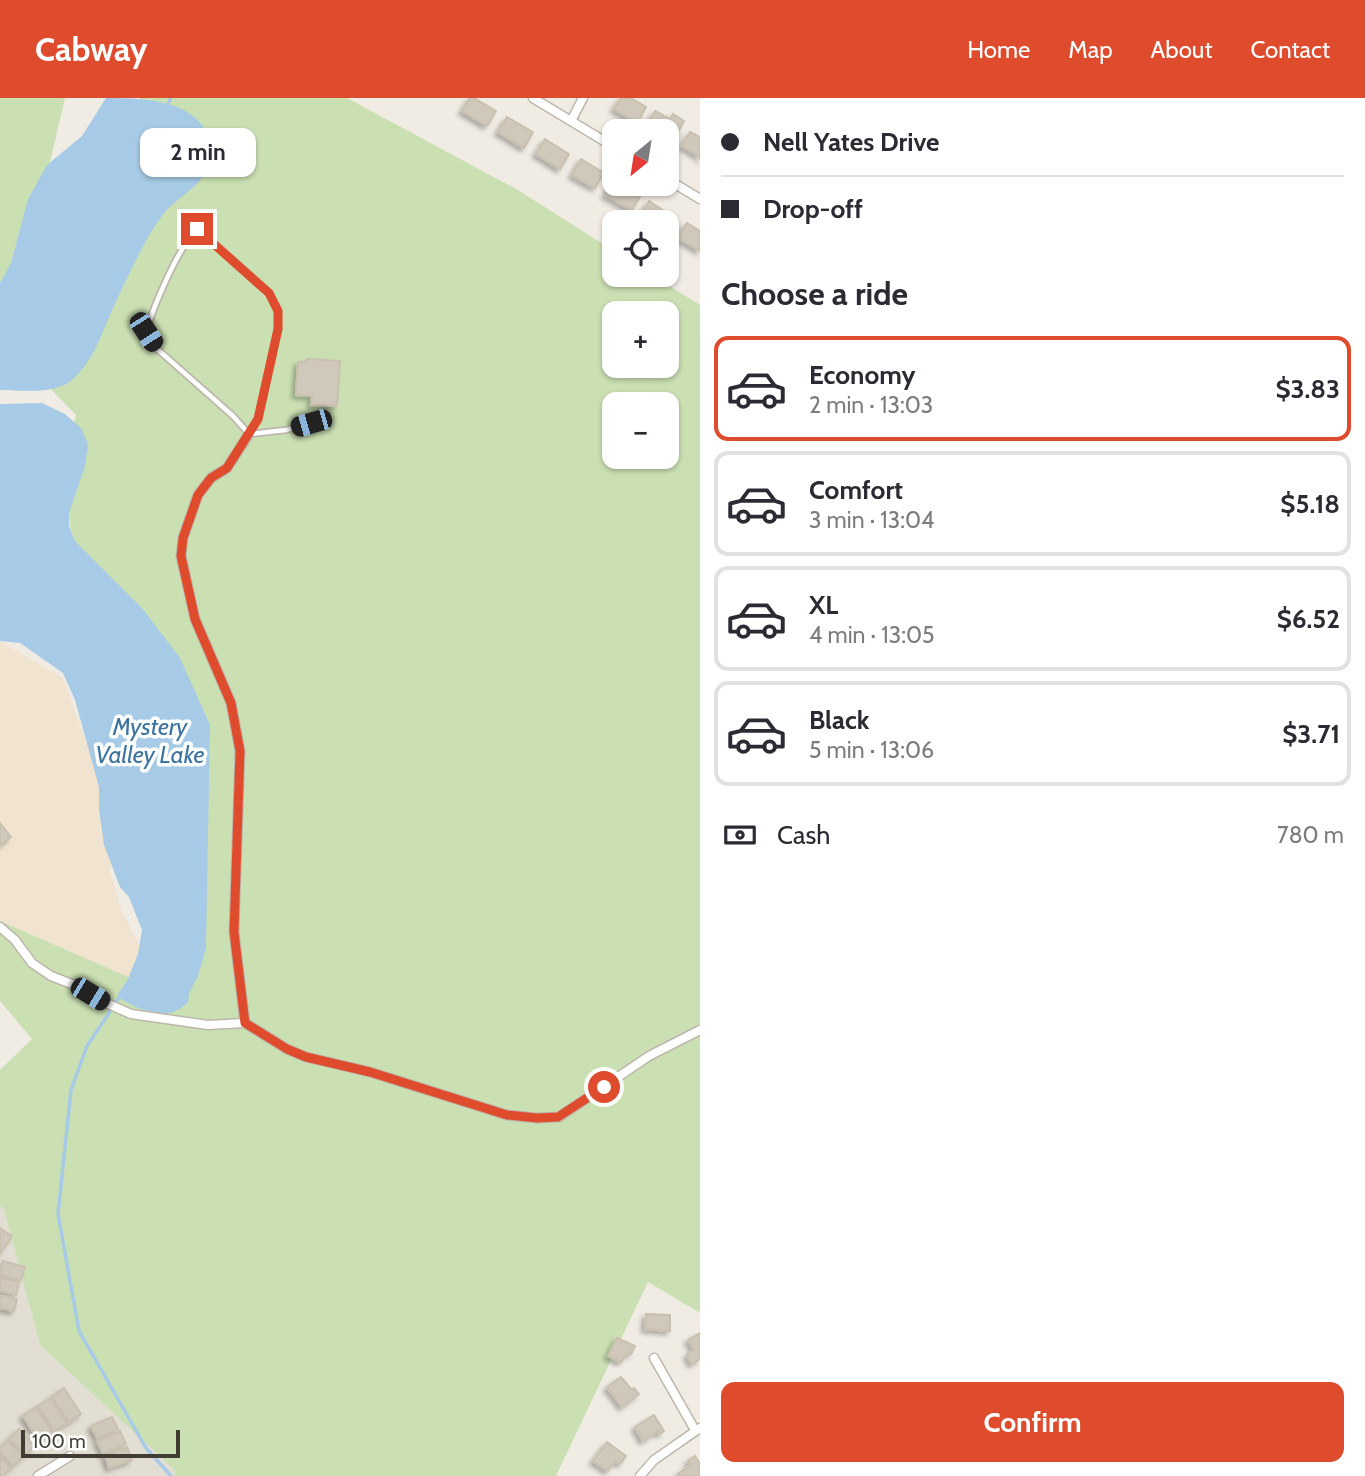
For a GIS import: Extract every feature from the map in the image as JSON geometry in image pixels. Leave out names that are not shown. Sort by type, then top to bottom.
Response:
[{"type":"street","points":[[533,98],[602,140]]},
{"type":"street","points":[[570,121],[583,98]]},
{"type":"street","points":[[679,186],[700,199]]},
{"type":"street","points":[[245,1023],[234,932],[240,751],[231,703],[195,619],[181,556],[183,538],[198,495],[211,478],[227,468],[249,434]]},
{"type":"street","points":[[0,927],[15,940],[33,963],[51,976],[131,1014],[208,1025],[245,1023],[287,1049],[306,1057],[370,1072],[507,1115],[558,1117],[649,1056],[700,1030]]},
{"type":"street","points":[[640,1476],[654,1460],[697,1429],[654,1358]]},
{"type":"street","points":[[38,1476],[70,1456]]},
{"type":"lane","points":[[197,229],[269,293],[278,311],[278,329],[258,419],[249,434],[225,408],[156,348],[146,332],[173,269],[197,229]]},
{"type":"lane","points":[[249,434],[286,430],[311,423]]},
{"type":"shaded area","points":[[0,641],[63,678],[95,766],[113,831],[110,872],[122,912],[165,993],[0,921]]},
{"type":"shaded area","points":[[0,1206],[4,1209],[40,1345],[178,1472],[173,1476],[0,1476]]},
{"type":"green space","points":[[0,98],[65,98],[41,200],[0,296]]},
{"type":"green space","points":[[140,98],[347,98],[518,190],[602,243],[602,287],[671,287],[700,305],[700,1313],[648,1282],[556,1476],[173,1476],[177,1472],[40,1345],[4,1209],[0,1206],[0,1070],[32,1039],[0,1001],[0,921],[165,993],[76,560],[62,476],[76,415],[46,384]]},
{"type":"water","points":[[106,98],[167,104],[194,117],[204,127],[210,141],[209,165],[199,182],[161,216],[152,230],[122,288],[97,346],[80,372],[65,385],[56,388],[38,391],[0,390],[0,283],[11,263],[28,199],[47,165],[82,136]]},
{"type":"water","name":"Mystery Valley Lake","points":[[42,403],[65,414],[81,428],[88,444],[85,466],[69,513],[69,526],[75,541],[142,608],[180,658],[210,725],[206,948],[188,1002],[180,1009],[163,1014],[136,1007],[119,998],[118,994],[127,981],[138,954],[142,930],[129,897],[120,887],[104,845],[99,787],[75,700],[63,673],[20,643],[0,641],[0,404]]},
{"type":"building","points":[[470,98],[496,111],[487,126],[462,111]]},
{"type":"building","points":[[621,98],[631,98],[646,107],[639,119],[630,119],[614,109]]},
{"type":"building","points":[[655,111],[670,119],[650,119]]},
{"type":"building","points":[[673,114],[684,121],[679,130],[679,119],[670,119]]},
{"type":"building","points":[[507,117],[533,132],[524,148],[498,132]]},
{"type":"building","points":[[690,132],[700,137],[700,160],[699,156],[682,146]]},
{"type":"building","points":[[545,139],[569,154],[560,169],[536,154]]},
{"type":"building","points":[[581,159],[602,172],[595,188],[572,175]]},
{"type":"building","points":[[607,196],[640,196],[632,210]]},
{"type":"building","points":[[649,201],[663,210],[644,210]]},
{"type":"building","points":[[687,223],[700,231],[700,251],[679,239]]},
{"type":"building","points":[[307,359],[340,361],[337,406],[311,405],[312,396],[296,395],[298,362],[306,363]]},
{"type":"building","points":[[0,823],[11,837],[0,846]]},
{"type":"building","points":[[0,1228],[12,1236],[0,1254]]},
{"type":"building","points":[[3,1261],[25,1267],[21,1280],[0,1275]]},
{"type":"building","points":[[0,1278],[19,1282],[16,1295],[0,1291]]},
{"type":"building","points":[[0,1295],[17,1299],[14,1311],[0,1308]]},
{"type":"building","points":[[646,1314],[670,1315],[670,1331],[645,1329]]},
{"type":"building","points":[[700,1333],[700,1359],[692,1364],[687,1355],[694,1350],[688,1340]]},
{"type":"building","points":[[617,1338],[635,1346],[631,1354],[628,1353],[621,1362],[608,1356]]},
{"type":"building","points":[[621,1377],[639,1394],[622,1407],[607,1387]]},
{"type":"building","points":[[64,1388],[81,1414],[69,1422],[52,1397]]},
{"type":"building","points":[[51,1398],[67,1423],[54,1431],[38,1406]]},
{"type":"building","points":[[36,1407],[52,1432],[39,1441],[23,1416]]},
{"type":"building","points":[[654,1415],[664,1431],[660,1434],[658,1431],[643,1441],[635,1427]]},
{"type":"building","points":[[112,1417],[118,1429],[97,1438],[91,1426]]},
{"type":"building","points":[[19,1429],[35,1446],[25,1455],[9,1439]]},
{"type":"building","points":[[120,1431],[126,1444],[103,1454],[97,1441]]},
{"type":"building","points":[[8,1441],[23,1457],[13,1466],[0,1452],[0,1448]]},
{"type":"building","points":[[607,1442],[626,1456],[620,1464],[615,1461],[608,1471],[593,1461]]},
{"type":"building","points":[[127,1447],[132,1460],[109,1468],[105,1456]]},
{"type":"building","points":[[0,1456],[11,1468],[3,1476],[0,1476]]},
{"type":"building","points":[[695,1456],[700,1464],[700,1476],[679,1476],[678,1474],[690,1465],[688,1461]]},
{"type":"waterway","points":[[167,105],[171,98]]},
{"type":"waterway","points":[[119,998],[87,1046],[71,1090],[58,1214],[79,1331],[146,1448],[171,1476]]},
{"type":"route","points":[[197,229],[269,293],[278,311],[278,329],[258,419],[227,468],[211,478],[198,495],[183,538],[181,556],[195,619],[231,703],[240,751],[234,932],[245,1023],[287,1049],[306,1057],[370,1072],[507,1115],[558,1117],[604,1087]]}]
